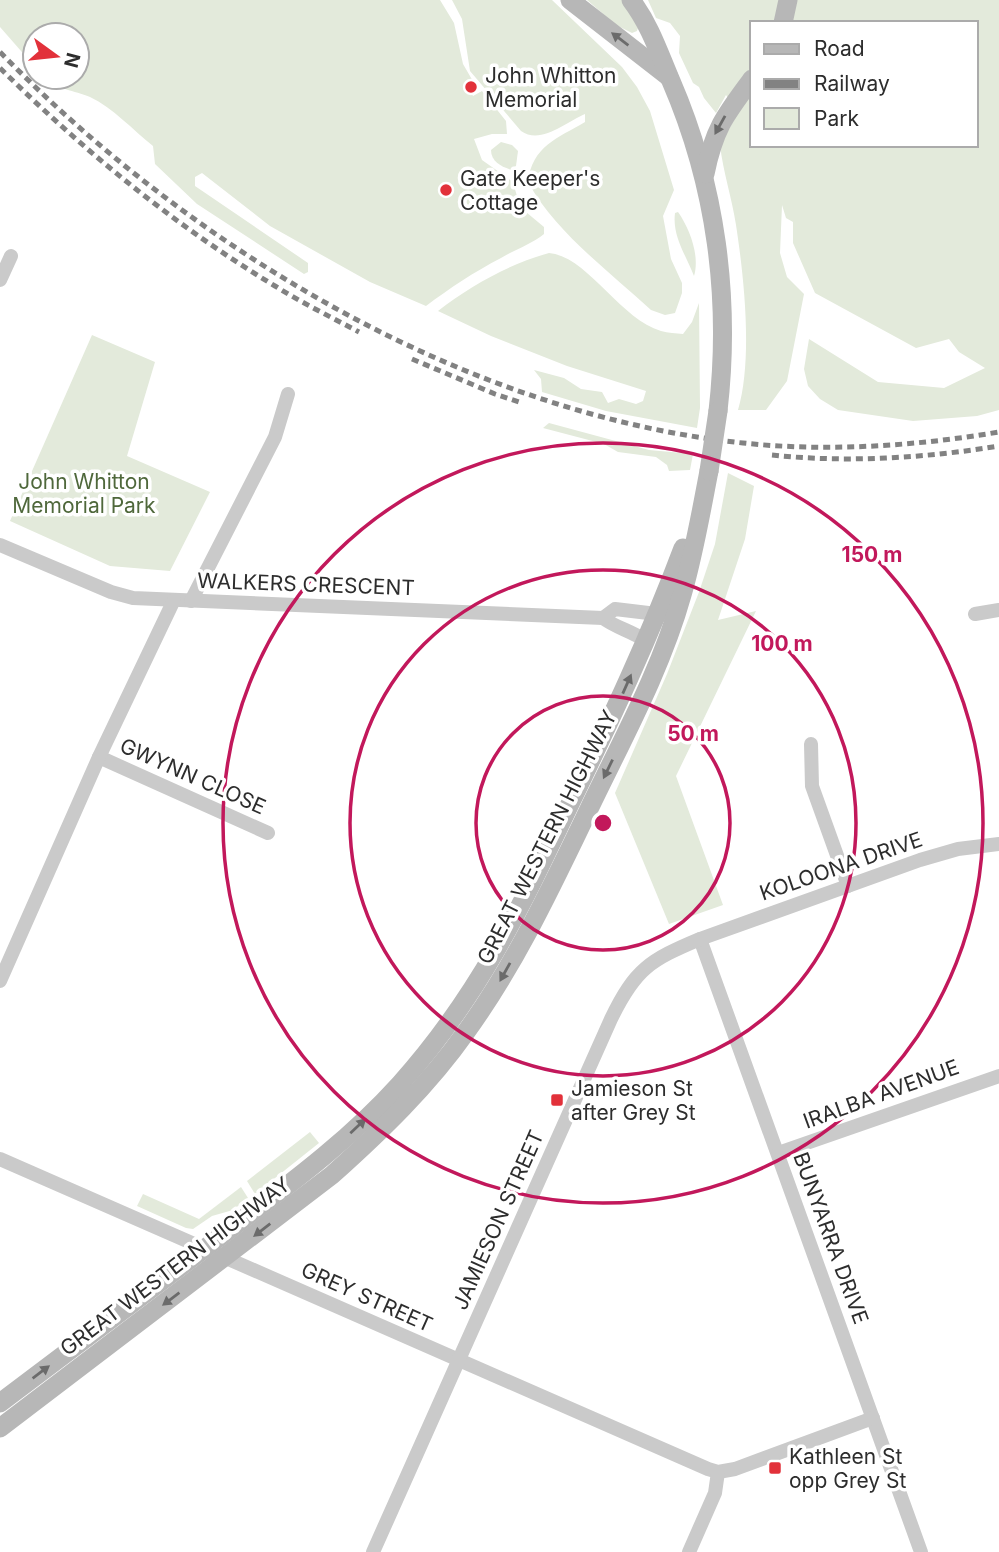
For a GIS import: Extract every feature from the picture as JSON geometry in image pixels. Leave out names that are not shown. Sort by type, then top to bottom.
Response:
[{"type":"main road","name":"GREAT WESTERN HIGHWAY","points":[[570,0],[670,78]]},
{"type":"main road","name":"GREAT WESTERN HIGHWAY","points":[[0,1427],[332,1175],[369,1142],[426,1082],[465,1034],[500,981],[537,916],[656,667],[666,616],[692,556],[709,471],[723,358],[722,291],[715,233],[692,132],[659,48],[631,0]]},
{"type":"main road","points":[[783,21],[788,0]]},
{"type":"main road","points":[[704,178],[713,139],[729,109],[750,82]]},
{"type":"main road","name":"GREAT WESTERN HIGHWAY","points":[[0,1403],[338,1145],[400,1084],[446,1029],[475,988],[520,908],[646,641],[666,616]]},
{"type":"street","points":[[0,280],[11,256]]},
{"type":"street","points":[[191,601],[275,437],[288,394]]},
{"type":"street","points":[[0,544],[122,596],[174,600]]},
{"type":"street","name":"WALKERS CRESCENT","points":[[0,981],[99,757],[174,600],[603,618],[646,641]]},
{"type":"street","name":"WALKERS CRESCENT","points":[[603,618],[615,610],[666,616]]},
{"type":"street","points":[[975,614],[999,610]]},
{"type":"street","points":[[811,744],[812,786],[848,886]]},
{"type":"street","name":"GWYNN CLOSE","points":[[99,757],[268,833]]},
{"type":"street","name":"KOLOONA DRIVE","points":[[700,939],[936,855],[958,849],[999,844]]},
{"type":"street","name":"BUNYARRA DRIVE","points":[[700,939],[921,1552]]},
{"type":"street","name":"JAMIESON STREET","points":[[373,1552],[625,991],[635,977],[656,959],[700,939]]},
{"type":"street","name":"IRALBA AVENUE","points":[[778,1153],[999,1076]]},
{"type":"street","name":"GREY STREET","points":[[0,1159],[694,1464],[718,1472]]},
{"type":"street","points":[[689,1552],[715,1493],[718,1472],[735,1469],[873,1418]]},
{"type":"green space","points":[[0,0],[440,0],[454,23],[463,64],[474,83],[469,89],[473,96],[482,91],[506,121],[507,134],[492,134],[474,139],[482,160],[513,182],[520,207],[544,227],[544,234],[472,275],[426,306],[370,282],[270,226],[202,173],[195,177],[195,186],[308,263],[308,272],[304,274],[197,204],[155,164],[153,146],[115,113],[90,97],[72,91],[91,91],[91,21],[21,21],[21,51],[0,27]]},
{"type":"green space","points":[[452,0],[552,0],[622,67],[637,87],[650,111],[674,190],[663,216],[671,259],[682,283],[682,293],[675,313],[665,315],[651,310],[568,235],[540,201],[528,182],[535,160],[548,144],[585,122],[585,114],[545,134],[529,135],[521,131],[470,71],[462,19]]},
{"type":"green space","points":[[587,0],[623,0],[638,28],[637,31],[632,33],[616,25]]},
{"type":"green space","points":[[648,0],[999,0],[999,410],[977,416],[913,421],[838,410],[820,399],[808,386],[804,369],[809,339],[878,382],[944,388],[985,368],[959,352],[949,339],[916,348],[815,293],[793,243],[793,222],[786,218],[782,205],[780,253],[787,277],[804,294],[787,381],[766,410],[738,410],[745,367],[746,318],[736,225],[720,145],[738,113],[726,95],[716,113],[704,98],[699,87],[693,83],[679,53],[680,36],[670,23],[656,18]]},
{"type":"green space","points":[[501,142],[512,145],[518,151],[516,166],[512,170],[501,166],[493,158],[491,150]]},
{"type":"green space","points":[[678,212],[693,243],[696,260],[694,276],[676,230],[675,213]]},
{"type":"green space","points":[[549,253],[577,265],[632,314],[661,331],[683,334],[692,322],[699,303],[700,408],[697,428],[606,411],[542,392],[541,379],[534,370],[564,378],[581,389],[602,392],[608,403],[619,399],[636,404],[643,401],[646,391],[567,366],[491,336],[438,311],[490,277]]},
{"type":"green space","name":"John Whitton Memorial Park","points":[[92,335],[155,362],[127,456],[210,492],[170,571],[110,566],[10,521]]},
{"type":"green space","points":[[549,423],[649,450],[693,454],[690,470],[669,471],[667,465],[656,457],[618,452],[604,444],[543,428]]},
{"type":"green space","points":[[728,473],[754,486],[745,539],[718,620],[756,611],[676,776],[723,905],[669,924],[615,793],[699,592],[715,544]]},
{"type":"green space","points":[[310,1132],[319,1143],[255,1194],[247,1181]]},
{"type":"green space","points":[[241,1187],[248,1198],[233,1210],[212,1216],[193,1229],[137,1206],[143,1194],[199,1219]]},
{"type":"railway","points":[[0,52],[76,124],[158,192],[246,255],[340,310],[437,358],[537,397],[639,426],[775,446],[871,446],[999,432]]},
{"type":"railway","points":[[0,68],[97,157],[201,238],[275,286],[359,332]]},
{"type":"railway","points":[[412,359],[519,402]]},
{"type":"railway","points":[[772,455],[828,459],[886,458],[999,446]]},
{"type":"place","name":"John Whitton Memorial","points":[[471,87]]},
{"type":"place","name":"Gate Keeper's Cottage","points":[[446,190]]},
{"type":"place","name":"Jamieson St after Grey St","points":[[557,1100]]},
{"type":"place","name":"Kathleen St opp Grey St","points":[[775,1468]]}]
